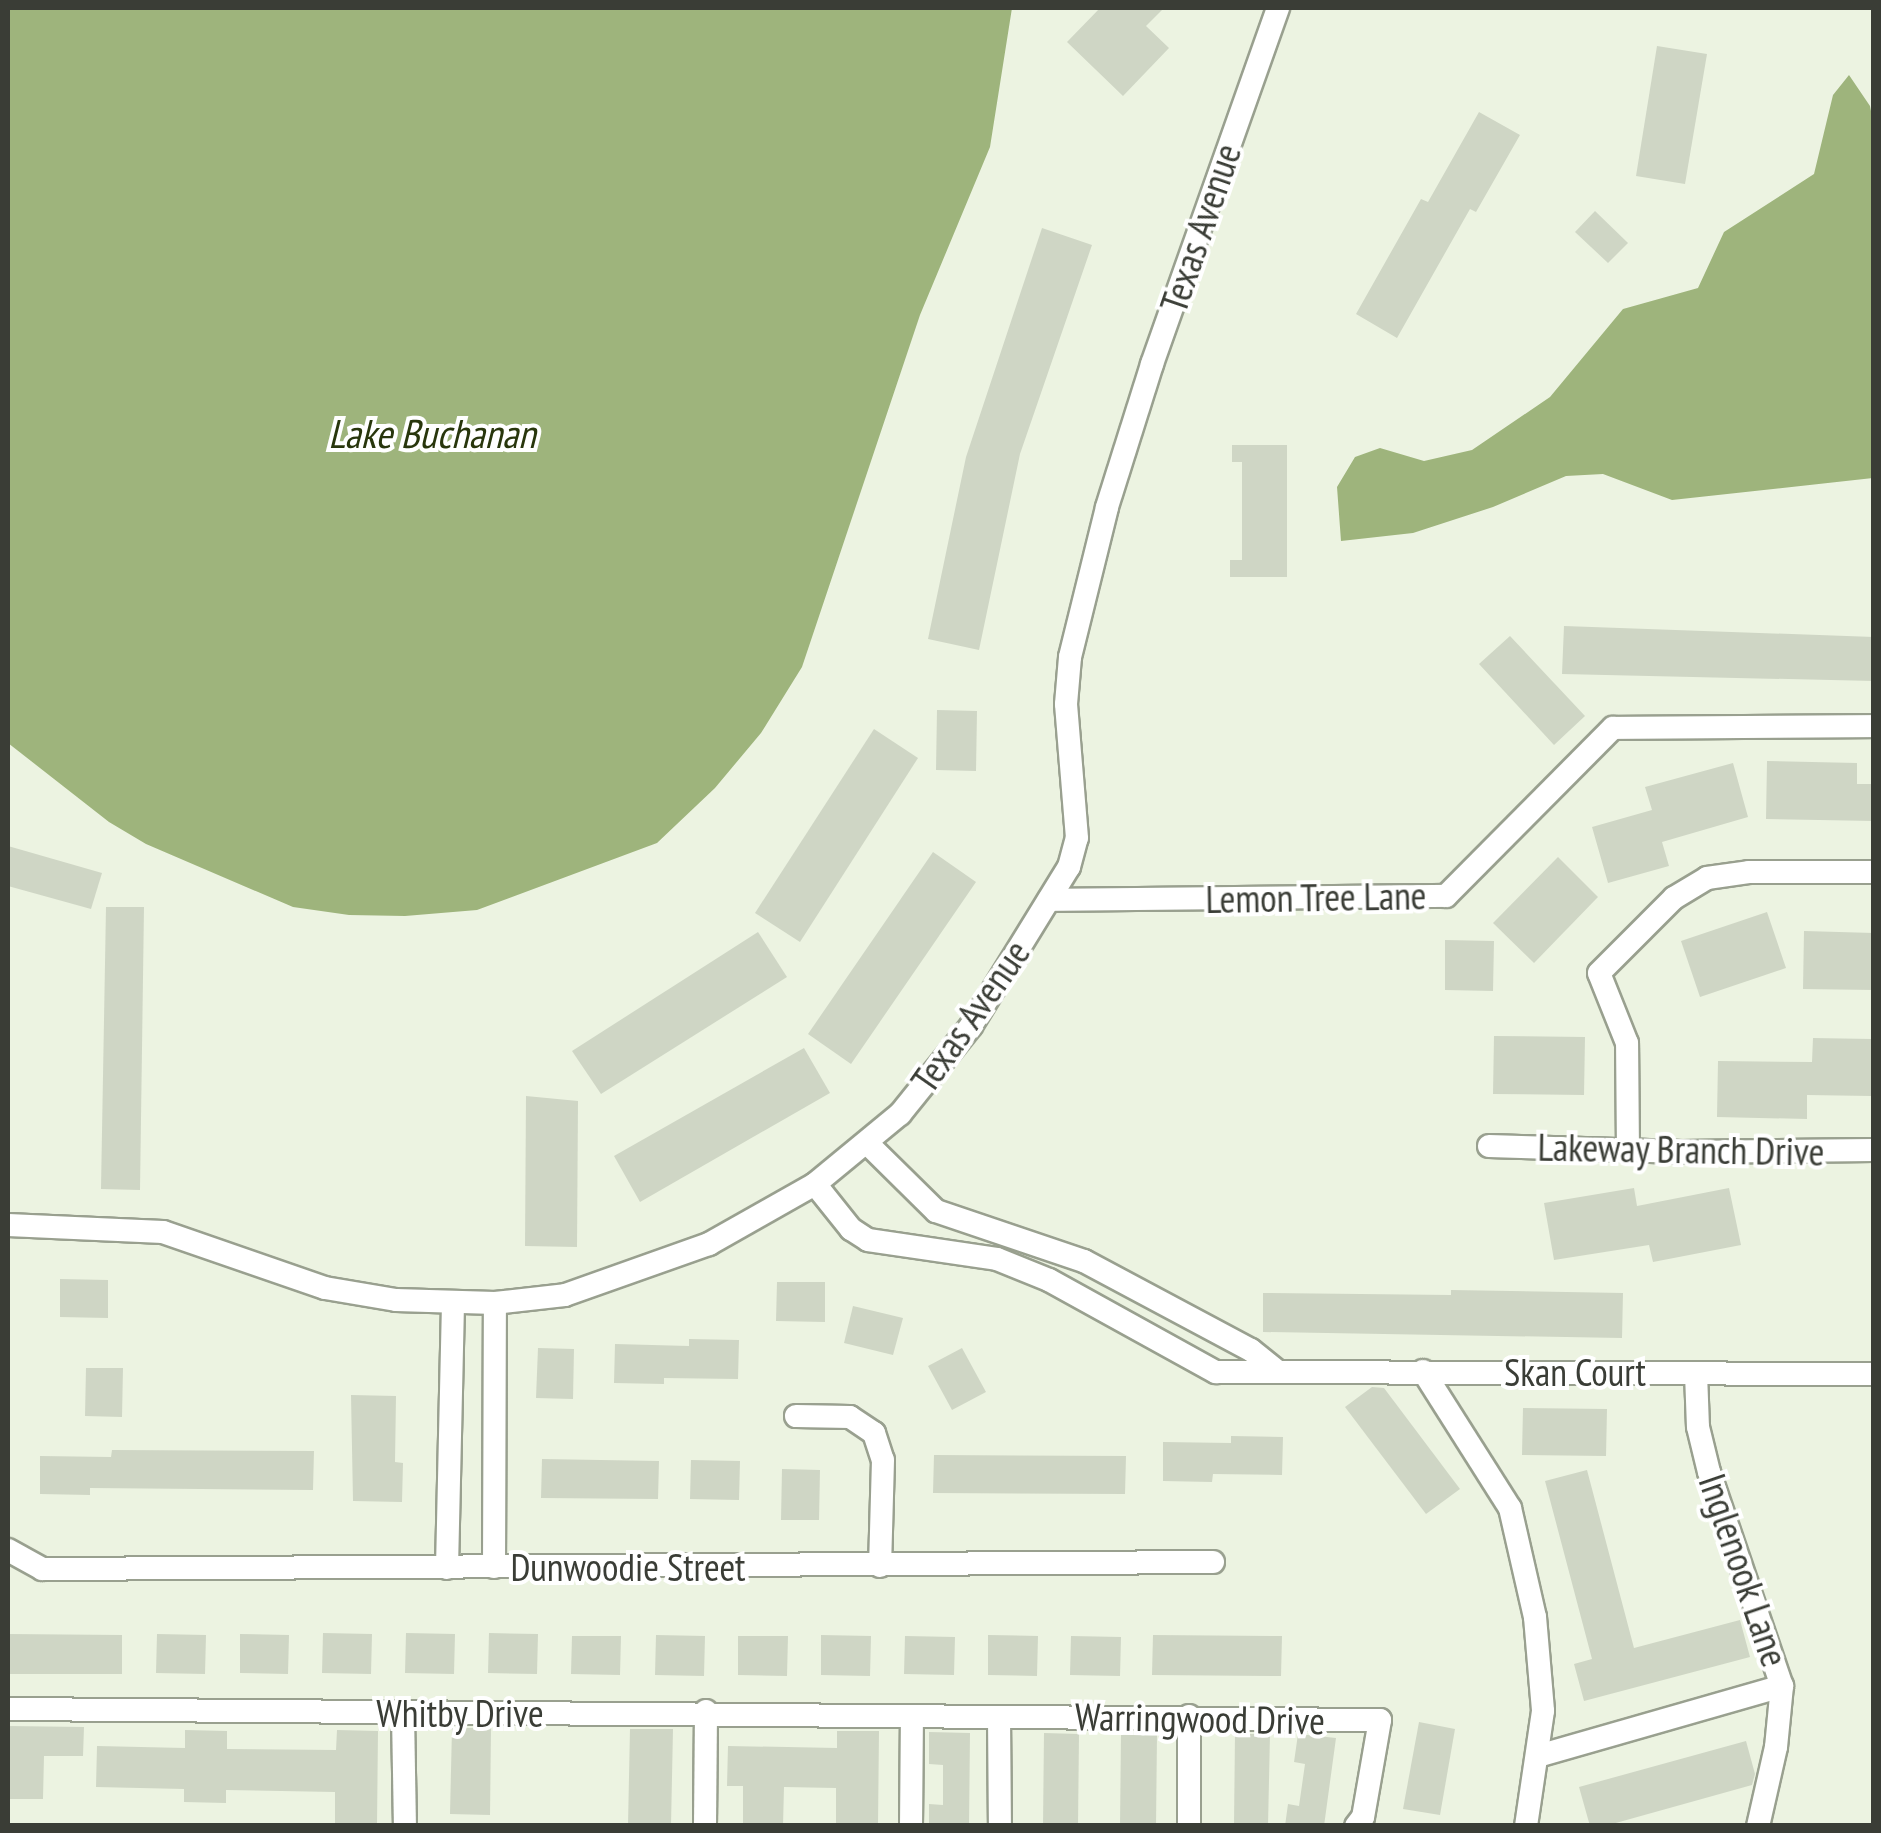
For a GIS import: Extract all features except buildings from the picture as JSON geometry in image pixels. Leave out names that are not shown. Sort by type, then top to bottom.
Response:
[{"type":"street","name":"Texas Avenue","points":[[8,1225],[162,1232],[324,1288],[396,1300],[495,1303],[565,1294],[624,1277],[709,1244],[814,1184],[900,1114],[971,1026],[1068,867],[1076,838],[1066,704],[1070,657],[1107,507],[1152,364],[1278,8]]},
{"type":"street","name":"Lemon Tree Lane","points":[[1049,900],[1446,896],[1613,728],[1874,726]]},
{"type":"street","points":[[1628,1152],[1627,1043],[1598,973],[1674,898],[1707,878],[1750,872],[1874,872]]},
{"type":"street","points":[[867,1143],[936,1211],[1084,1261],[1252,1350],[1276,1370]]},
{"type":"street","name":"Lakeway Branch Drive","points":[[1489,1146],[1628,1152],[1874,1150]]},
{"type":"street","name":"Skan Court","points":[[814,1184],[851,1230],[868,1240],[997,1259],[1049,1280],[1216,1372],[1874,1374]]},
{"type":"street","points":[[447,1568],[453,1302]]},
{"type":"street","points":[[494,1567],[495,1303]]},
{"type":"street","points":[[1422,1371],[1510,1508],[1542,1654],[1544,1711],[1526,1826]]},
{"type":"street","name":"Inglenook Lane","points":[[1696,1373],[1698,1427],[1709,1472],[1782,1686],[1776,1748],[1758,1826]]},
{"type":"street","points":[[796,1416],[850,1417],[874,1433],[883,1460],[880,1566]]},
{"type":"street","name":"Dunwoodie Street","points":[[8,1550],[42,1569],[1213,1562]]},
{"type":"street","points":[[1538,1756],[1782,1686]]},
{"type":"street","name":"Whitby Drive","points":[[8,1709],[402,1714],[706,1711],[912,1716]]},
{"type":"street","points":[[706,1711],[706,1826]]},
{"type":"street","points":[[402,1714],[404,1826]]},
{"type":"street","points":[[911,1826],[912,1716]]},
{"type":"street","name":"Warringwood Drive","points":[[912,1716],[1380,1720],[1363,1817],[1356,1826]]},
{"type":"street","points":[[1189,1716],[1189,1826]]},
{"type":"street","points":[[999,1717],[1000,1826]]},
{"type":"water","name":"Lake Buchanan","points":[[8,8],[1012,8],[990,147],[920,315],[802,667],[761,733],[715,788],[657,843],[477,910],[405,916],[349,915],[293,907],[146,844],[109,822],[8,743]]},
{"type":"water","points":[[1849,75],[1870,106],[1873,121],[1873,478],[1672,500],[1603,474],[1566,476],[1493,507],[1413,533],[1341,541],[1337,487],[1355,457],[1380,448],[1424,461],[1472,450],[1550,397],[1623,309],[1698,288],[1724,232],[1814,174],[1833,95]]}]
